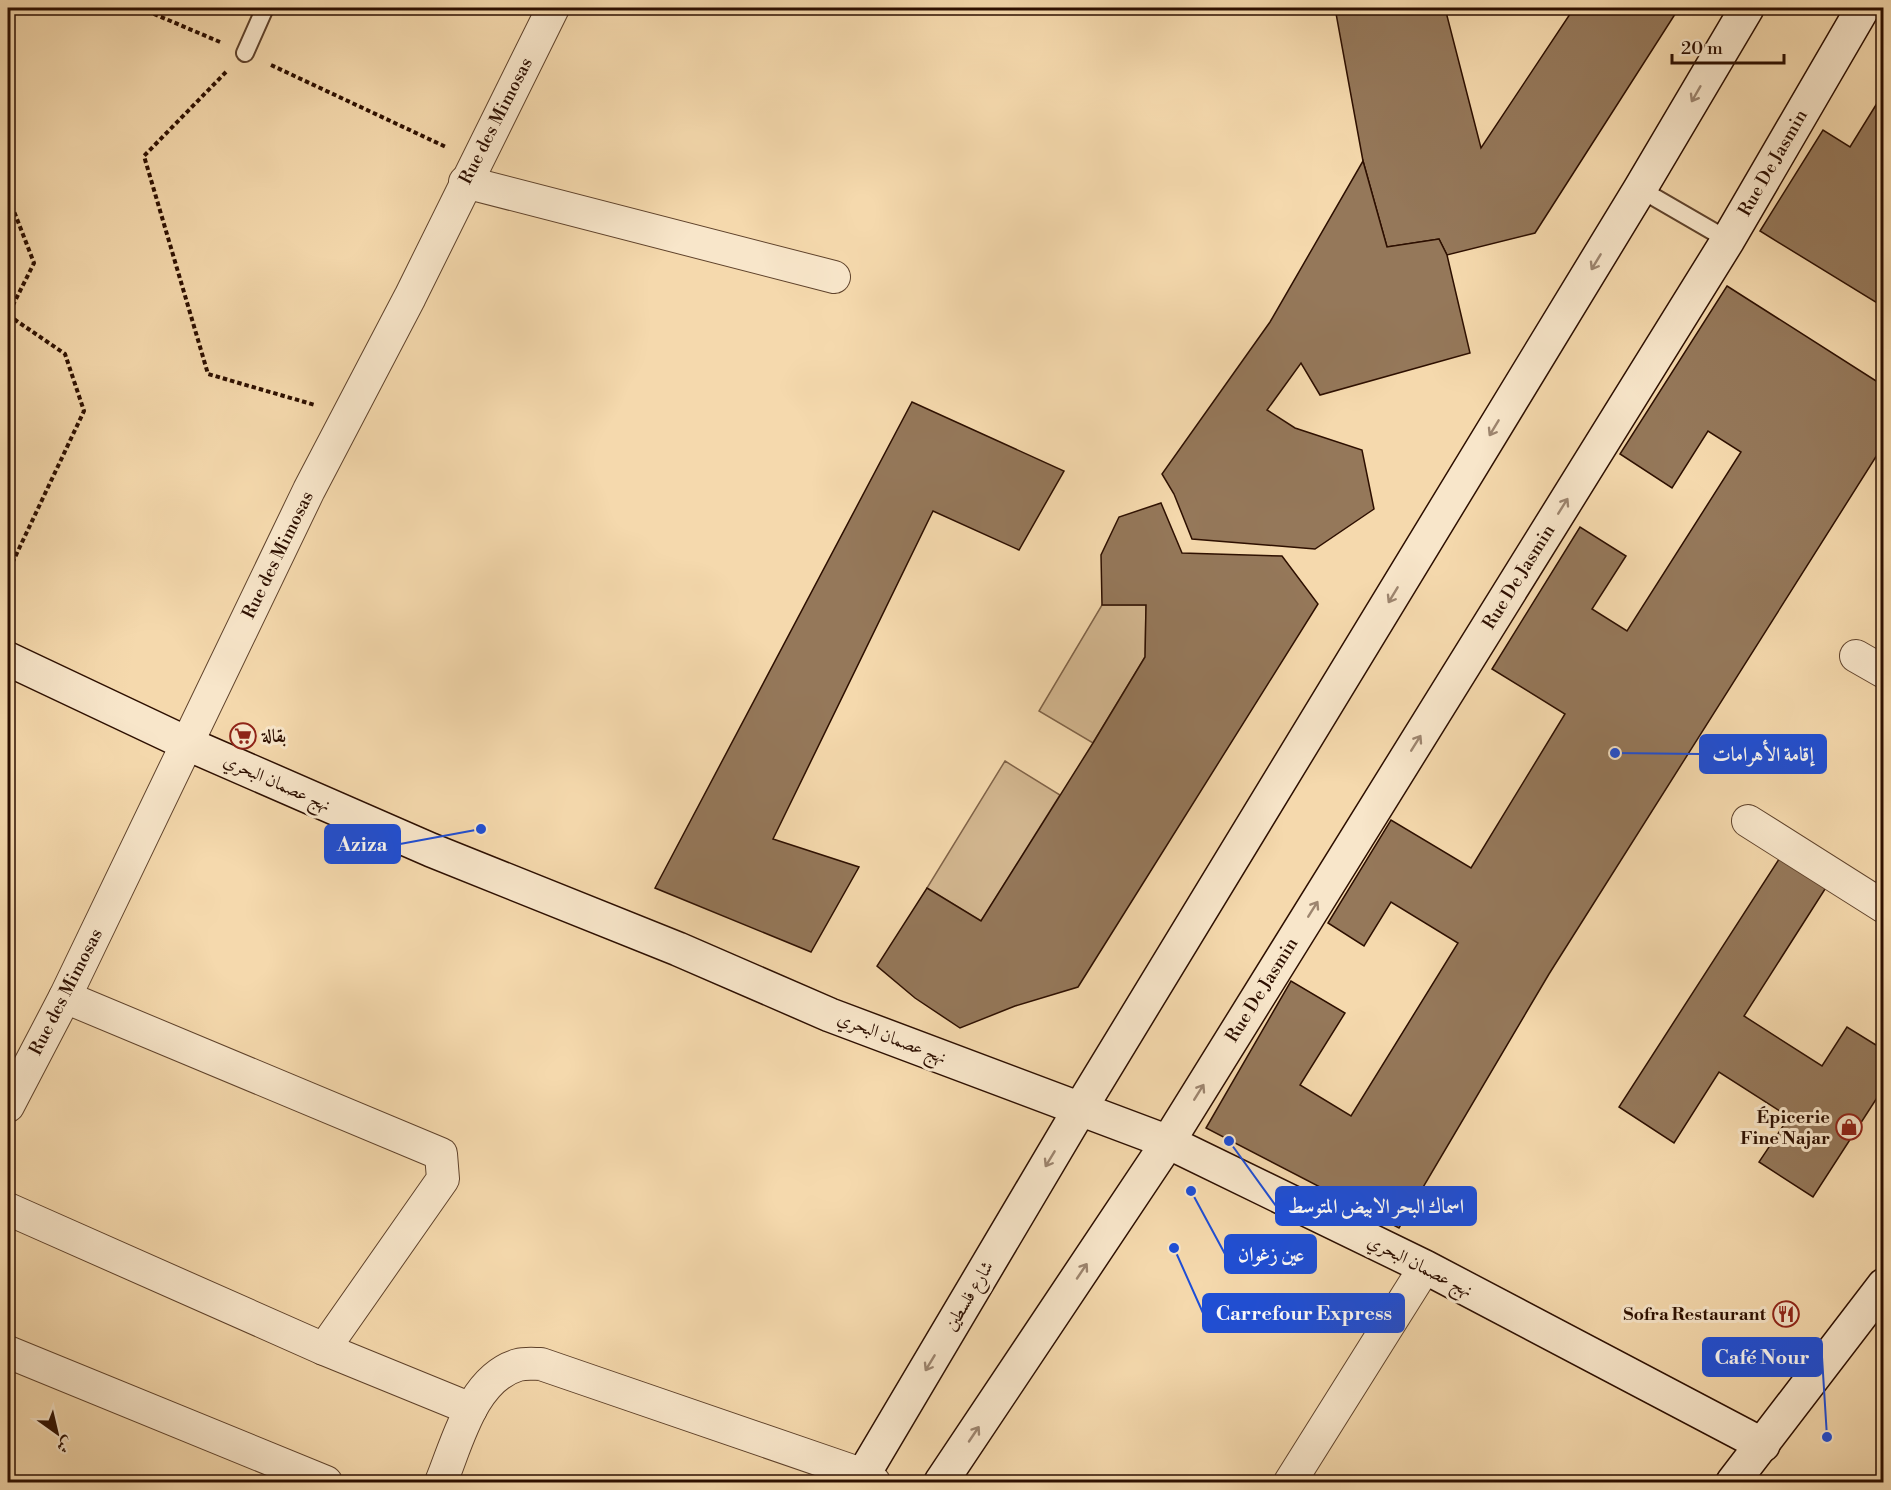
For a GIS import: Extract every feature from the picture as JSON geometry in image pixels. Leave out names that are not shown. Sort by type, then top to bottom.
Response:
[{"type":"street","name":"Rue des Mimosas","points":[[8,1106],[65,997],[309,490],[410,297],[553,8]]},
{"type":"street","points":[[1080,1109],[1640,189],[1747,8]]},
{"type":"street","name":"Rue De Jasmin","points":[[1168,1142],[1728,240],[1863,8]]},
{"type":"street","points":[[471,172],[834,277]]},
{"type":"street","points":[[1856,656],[1884,672]]},
{"type":"street","name":"نهج عصمان البحري","points":[[8,660],[188,744],[431,850],[678,950],[830,1015],[1168,1142],[1425,1267],[1763,1445]]},
{"type":"street","points":[[1748,820],[1884,907]]},
{"type":"street","points":[[65,997],[441,1154],[443,1179],[324,1349]]},
{"type":"street","name":"شارع فلسطين","points":[[866,1480],[1080,1109]]},
{"type":"street","points":[[941,1482],[1168,1142]]},
{"type":"street","points":[[8,1209],[324,1349],[471,1409]]},
{"type":"street","points":[[1290,1482],[1425,1267]]},
{"type":"street","points":[[1732,1482],[1763,1445],[1884,1285]]},
{"type":"street","points":[[8,1352],[326,1482]]},
{"type":"street","points":[[441,1482],[471,1409],[489,1384],[502,1372],[519,1365],[541,1364],[866,1480]]},
{"type":"lane","points":[[245,52],[265,8]]},
{"type":"lane","points":[[1640,189],[1728,240]]},
{"type":"path","points":[[140,8],[245,52],[471,172]]},
{"type":"path","points":[[245,52],[144,156],[208,374],[348,414]]},
{"type":"path","points":[[8,199],[34,263],[8,315],[66,354],[84,411],[8,572]]},
{"type":"shaded area","points":[[1102,605],[1146,605],[1145,657],[1093,743],[1039,711]]},
{"type":"shaded area","points":[[1005,761],[1060,795],[981,921],[927,888]]},
{"type":"building","points":[[1335,8],[1445,8],[1481,148],[1574,8],[1679,8],[1535,233],[1447,255],[1439,239],[1387,247],[1363,161]]},
{"type":"building","points":[[1884,92],[1884,305],[1882,306],[1760,231],[1823,130],[1850,147]]},
{"type":"building","points":[[1363,161],[1387,247],[1439,239],[1447,255],[1470,353],[1320,395],[1301,363],[1267,410],[1295,428],[1362,450],[1374,509],[1315,549],[1192,539],[1174,494],[1162,474],[1270,322]]},
{"type":"building","points":[[1727,286],[1884,386],[1884,444],[1549,974],[1399,1228],[1206,1128],[1291,981],[1345,1013],[1300,1085],[1351,1116],[1458,943],[1391,902],[1364,946],[1328,923],[1391,820],[1471,868],[1565,714],[1492,669],[1580,527],[1626,556],[1592,609],[1627,631],[1741,452],[1708,431],[1672,488],[1620,454]]},
{"type":"building","points":[[912,402],[1064,471],[1019,550],[933,511],[773,839],[859,867],[811,952],[655,888]]},
{"type":"building","points":[[1161,503],[1182,553],[1282,556],[1318,604],[1078,987],[1015,1006],[960,1028],[915,998],[877,966],[927,888],[981,921],[1093,743],[1145,657],[1146,605],[1102,605],[1101,555],[1119,517]]},
{"type":"building","points":[[1781,856],[1827,886],[1744,1016],[1822,1066],[1847,1027],[1884,1050],[1884,1087],[1813,1197],[1759,1162],[1789,1117],[1719,1072],[1674,1143],[1619,1107]]},
{"type":"place","name":"بقالة","points":[[243,736]]},
{"type":"place","name":"إقامة الأهرامات","points":[[1615,753]]},
{"type":"place","name":"Aziza","points":[[481,829]]},
{"type":"place","name":"Épicerie Fine Najar","points":[[1849,1127]]},
{"type":"place","name":"اسماك البحر الابيض المتوسط","points":[[1229,1141]]},
{"type":"place","name":"عين زغوان","points":[[1191,1191]]},
{"type":"place","name":"Carrefour Express","points":[[1174,1248]]},
{"type":"place","name":"Sofra Restaurant","points":[[1786,1314]]},
{"type":"place","name":"Café Nour","points":[[1827,1437]]}]
